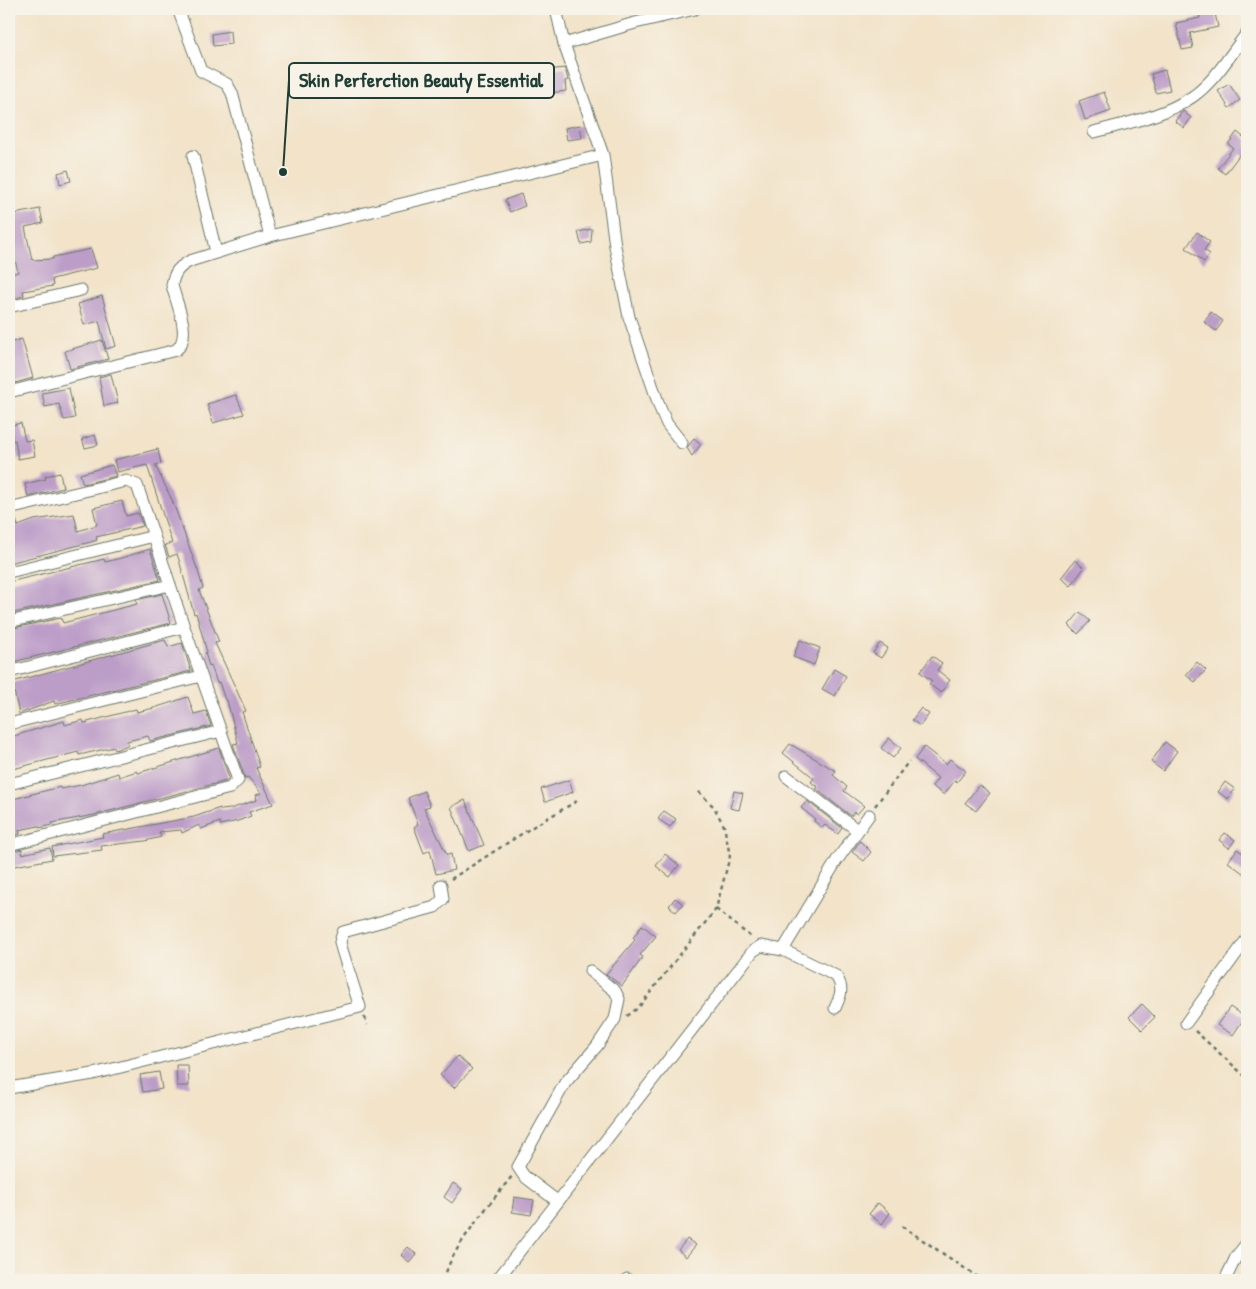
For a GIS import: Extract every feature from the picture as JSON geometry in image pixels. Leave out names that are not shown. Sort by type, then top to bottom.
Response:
[{"type":"street","points":[[178,9],[201,71],[227,84],[232,93],[270,236]]},
{"type":"street","points":[[556,9],[564,44],[603,155],[615,246],[629,317],[660,408],[667,424],[682,443]]},
{"type":"street","points":[[564,44],[635,23],[695,9]]},
{"type":"street","points":[[1094,132],[1148,118],[1192,97],[1216,74],[1247,33]]},
{"type":"street","points":[[9,392],[176,350],[182,346],[184,334],[172,285],[175,272],[190,261],[270,236],[603,155]]},
{"type":"street","points":[[193,156],[216,252]]},
{"type":"street","points":[[9,307],[80,290]]},
{"type":"street","points":[[9,509],[131,481],[140,489],[184,627],[238,778],[234,786],[9,846]]},
{"type":"street","points":[[9,572],[154,536]]},
{"type":"street","points":[[9,622],[170,585]]},
{"type":"street","points":[[9,672],[184,627]]},
{"type":"street","points":[[9,724],[201,676]]},
{"type":"street","points":[[9,784],[221,731]]},
{"type":"street","points":[[786,776],[857,830]]},
{"type":"street","points":[[783,950],[857,830],[869,815]]},
{"type":"street","points":[[9,1088],[93,1074],[360,1007],[340,942],[344,932],[435,907],[443,899],[440,885]]},
{"type":"street","points":[[1186,1023],[1247,940]]},
{"type":"street","points":[[497,1280],[746,958],[761,946],[783,950],[836,976],[842,984],[841,994],[835,1008]]},
{"type":"street","points":[[557,1201],[524,1176],[518,1167],[565,1082],[597,1046],[616,1019],[619,999],[615,991],[590,971]]},
{"type":"street","points":[[1226,1280],[1236,1257],[1247,1243]]},
{"type":"path","points":[[877,804],[909,761]]},
{"type":"path","points":[[616,1019],[628,1015],[638,1008],[716,909],[730,856],[724,826],[714,806],[696,789]]},
{"type":"path","points":[[440,885],[534,826],[577,802]]},
{"type":"path","points":[[716,909],[761,946]]},
{"type":"path","points":[[1186,1023],[1247,1078]]},
{"type":"path","points":[[444,1280],[446,1268],[456,1251],[518,1167]]},
{"type":"path","points":[[902,1226],[982,1280]]},
{"type":"building","points":[[1214,9],[1218,27],[1190,33],[1193,48],[1182,50],[1176,23],[1200,18],[1199,12]]},
{"type":"building","points":[[230,31],[231,44],[213,46],[212,34]]},
{"type":"building","points":[[565,68],[568,80],[565,81],[566,91],[541,94],[538,71]]},
{"type":"building","points":[[1165,70],[1170,90],[1156,93],[1151,74]]},
{"type":"building","points":[[1229,84],[1240,100],[1229,108],[1218,91]]},
{"type":"building","points":[[1104,92],[1111,111],[1085,120],[1079,101]]},
{"type":"building","points":[[1183,111],[1191,118],[1184,128],[1175,121]]},
{"type":"building","points":[[580,125],[582,138],[567,140],[565,128]]},
{"type":"building","points":[[1237,132],[1247,140],[1247,159],[1240,154],[1225,174],[1218,168],[1233,148],[1228,144]]},
{"type":"building","points":[[68,170],[71,181],[60,184],[58,173]]},
{"type":"building","points":[[521,194],[525,206],[510,212],[505,200]]},
{"type":"building","points":[[40,209],[43,223],[25,227],[32,260],[53,259],[53,257],[91,249],[97,268],[52,279],[53,286],[23,291],[24,296],[14,298],[9,275],[18,272],[9,237],[9,215]]},
{"type":"building","points":[[592,229],[591,242],[581,244],[578,232]]},
{"type":"building","points":[[1197,232],[1210,242],[1204,250],[1210,254],[1204,262],[1186,248]]},
{"type":"building","points":[[102,296],[116,346],[106,349],[99,321],[84,325],[78,304]]},
{"type":"building","points":[[1211,312],[1223,321],[1216,331],[1204,322]]},
{"type":"building","points":[[22,339],[33,378],[15,383],[9,359],[9,343]]},
{"type":"building","points":[[102,340],[108,359],[70,369],[65,351]]},
{"type":"building","points":[[111,374],[118,403],[104,406],[99,377]]},
{"type":"building","points":[[69,388],[75,418],[64,420],[59,404],[45,407],[42,393]]},
{"type":"building","points":[[236,395],[244,414],[213,423],[207,404]]},
{"type":"building","points":[[21,423],[25,441],[32,440],[35,456],[18,459],[15,440],[13,441],[9,426]]},
{"type":"building","points":[[95,435],[98,445],[85,448],[82,439]]},
{"type":"building","points":[[694,438],[701,444],[692,456],[687,448]]},
{"type":"building","points":[[158,449],[161,464],[155,465],[172,500],[198,571],[203,588],[199,590],[219,642],[215,643],[246,711],[242,712],[260,767],[256,768],[273,804],[249,812],[251,816],[238,821],[220,825],[220,822],[201,829],[199,825],[182,833],[181,830],[159,832],[161,837],[145,841],[101,846],[102,850],[53,856],[52,847],[103,837],[102,834],[194,817],[220,808],[221,810],[230,809],[257,800],[256,795],[261,793],[248,777],[245,778],[233,744],[238,743],[227,700],[225,700],[219,682],[217,683],[211,665],[209,666],[196,613],[194,614],[177,554],[169,557],[165,545],[172,543],[147,465],[117,472],[114,460]]},
{"type":"building","points":[[112,465],[116,476],[83,484],[80,474]]},
{"type":"building","points":[[60,473],[63,488],[28,497],[25,484],[46,479],[45,476]]},
{"type":"building","points":[[122,501],[126,516],[138,513],[143,526],[96,537],[97,540],[91,542],[9,563],[9,516],[14,515],[18,526],[34,520],[74,514],[78,531],[97,525],[93,508]]},
{"type":"building","points":[[150,549],[160,580],[9,614],[9,582],[104,559],[105,562]]},
{"type":"building","points":[[1075,560],[1084,568],[1071,586],[1061,578]]},
{"type":"building","points":[[162,594],[171,623],[9,663],[9,629],[61,618],[63,623],[137,604],[136,600]]},
{"type":"building","points":[[1080,612],[1090,621],[1078,634],[1069,625]]},
{"type":"building","points":[[165,640],[168,647],[182,643],[191,671],[55,704],[54,701],[19,714],[12,682]]},
{"type":"building","points":[[800,640],[820,648],[814,665],[793,657]]},
{"type":"building","points":[[880,643],[888,648],[881,658],[873,653]]},
{"type":"building","points":[[932,656],[942,663],[937,670],[950,680],[941,693],[929,684],[932,681],[920,672]]},
{"type":"building","points":[[1197,662],[1206,670],[1195,682],[1186,675]]},
{"type":"building","points":[[834,669],[846,676],[835,696],[822,689]]},
{"type":"building","points":[[188,697],[194,714],[206,711],[211,726],[150,741],[148,736],[127,741],[128,745],[115,750],[114,747],[79,755],[78,752],[9,770],[9,739],[14,736],[64,721],[65,725],[83,720],[84,723],[136,709],[137,712],[154,708]]},
{"type":"building","points":[[921,708],[929,714],[920,726],[912,720]]},
{"type":"building","points":[[889,738],[901,748],[893,758],[881,748]]},
{"type":"building","points":[[1165,742],[1177,751],[1163,771],[1151,762]]},
{"type":"building","points":[[790,744],[836,771],[833,775],[847,787],[844,791],[864,806],[857,814],[854,812],[851,816],[816,789],[818,787],[811,782],[814,778],[783,753]]},
{"type":"building","points":[[924,747],[946,764],[950,759],[966,771],[957,782],[955,780],[944,795],[932,786],[938,778],[915,759]]},
{"type":"building","points":[[219,748],[229,778],[226,781],[94,815],[52,823],[52,825],[19,830],[20,834],[9,837],[9,800],[60,787],[61,789],[81,785],[118,773],[119,777],[137,771],[138,773]]},
{"type":"building","points":[[569,780],[573,792],[545,802],[541,789]]},
{"type":"building","points":[[1225,782],[1235,789],[1228,799],[1218,792]]},
{"type":"building","points":[[979,785],[990,793],[976,811],[965,803]]},
{"type":"building","points":[[424,791],[430,806],[424,808],[447,855],[451,854],[454,870],[436,874],[430,850],[424,853],[414,827],[418,824],[408,798]]},
{"type":"building","points":[[734,791],[743,793],[739,810],[730,808]]},
{"type":"building","points":[[465,800],[484,845],[469,851],[451,807]]},
{"type":"building","points":[[807,801],[842,828],[838,834],[825,825],[822,828],[814,821],[815,819],[801,808]]},
{"type":"building","points":[[664,811],[676,819],[670,827],[658,819]]},
{"type":"building","points":[[1225,833],[1235,840],[1229,848],[1219,840]]},
{"type":"building","points":[[860,841],[871,852],[864,861],[852,852]]},
{"type":"building","points":[[50,848],[52,859],[9,867],[9,852],[22,849],[22,854]]},
{"type":"building","points":[[1237,849],[1247,856],[1247,876],[1228,862]]},
{"type":"building","points":[[665,854],[679,865],[670,877],[656,866]]},
{"type":"building","points":[[675,898],[683,904],[676,912],[669,906]]},
{"type":"building","points":[[642,925],[656,936],[640,955],[643,957],[622,986],[606,974],[635,940],[633,938]]},
{"type":"building","points":[[1142,1004],[1155,1017],[1142,1030],[1129,1017]]},
{"type":"building","points":[[1230,1007],[1245,1017],[1233,1035],[1217,1025]]},
{"type":"building","points":[[458,1056],[472,1069],[454,1088],[440,1075]]},
{"type":"building","points":[[176,1065],[188,1065],[189,1086],[177,1086]]},
{"type":"building","points":[[159,1072],[162,1089],[143,1092],[140,1075]]},
{"type":"building","points":[[453,1183],[462,1189],[452,1203],[444,1197]]},
{"type":"building","points":[[514,1197],[534,1200],[531,1215],[512,1212]]},
{"type":"building","points":[[878,1203],[890,1213],[882,1224],[869,1214]]},
{"type":"building","points":[[687,1239],[696,1245],[686,1257],[678,1250]]},
{"type":"building","points":[[408,1247],[416,1254],[409,1262],[401,1255]]},
{"type":"place","name":"Skin Perferction Beauty Essential","points":[[283,172]]}]
